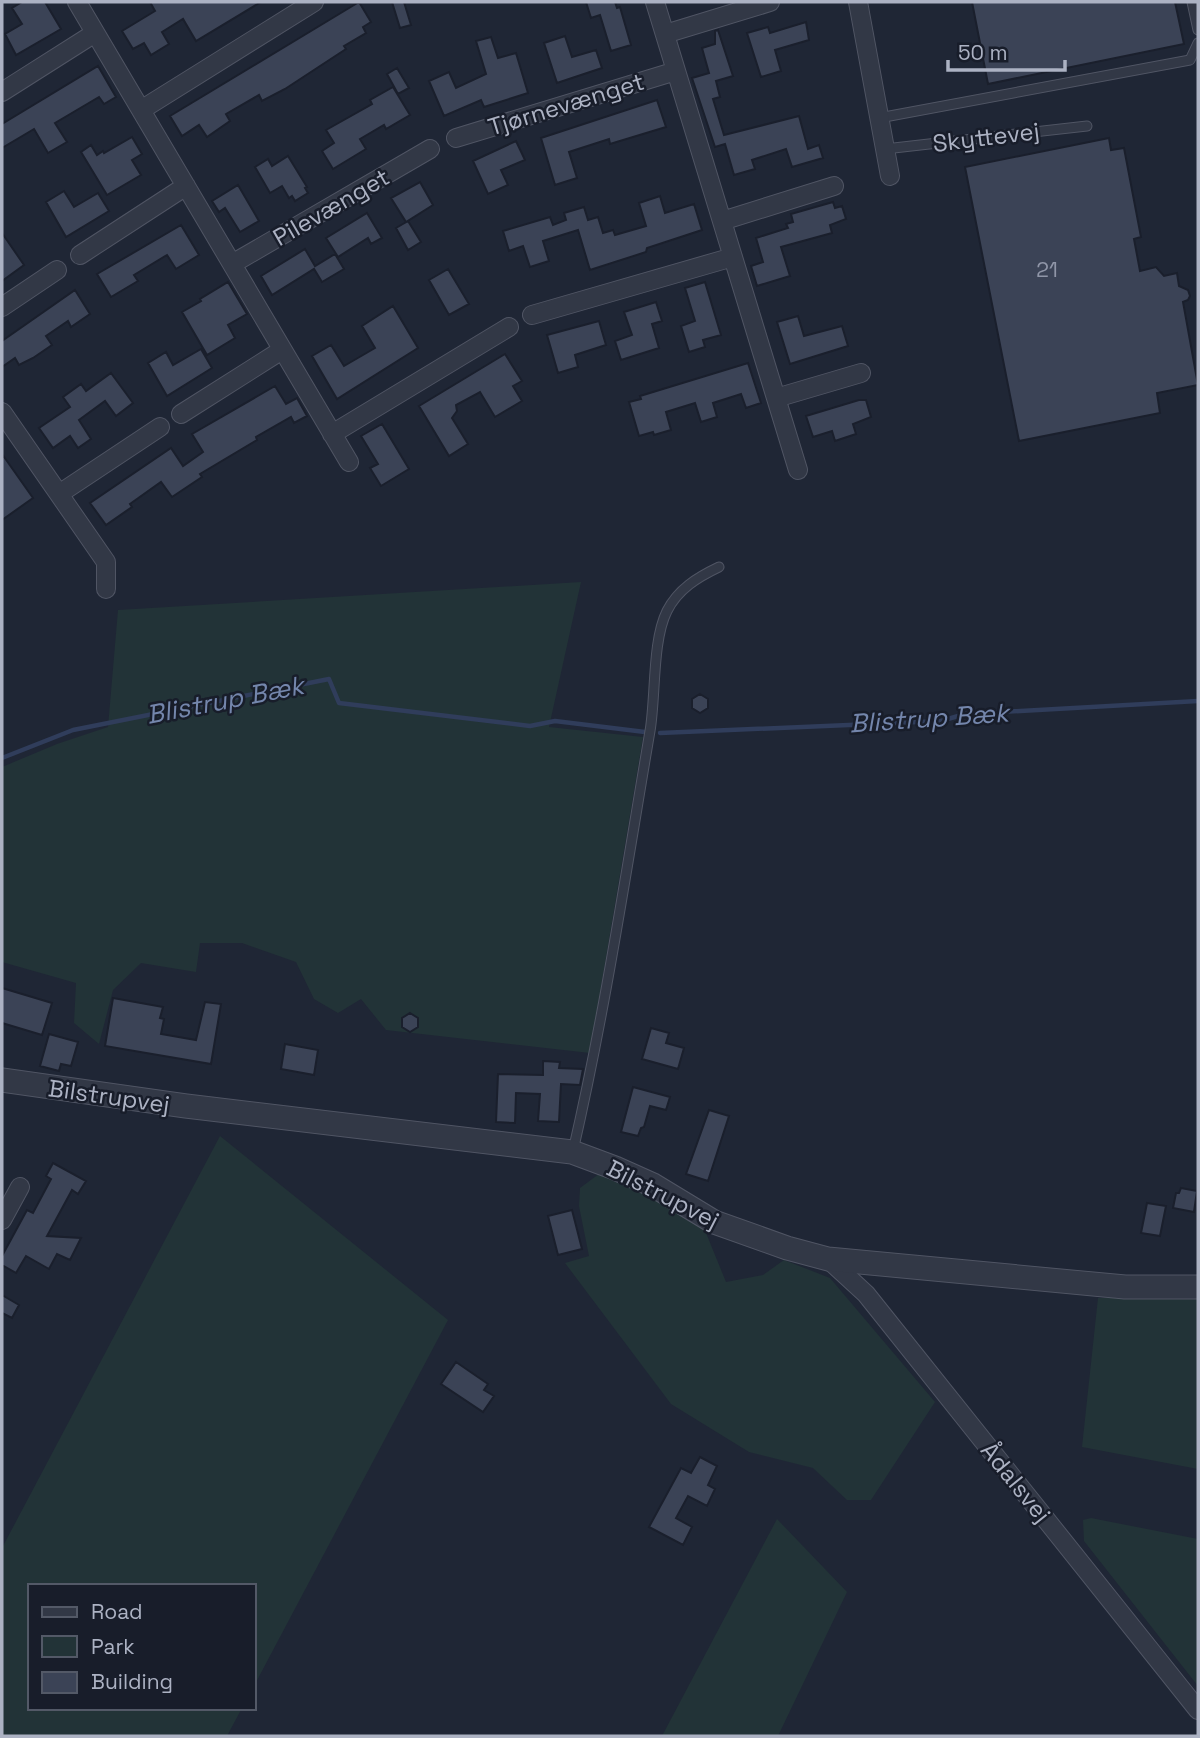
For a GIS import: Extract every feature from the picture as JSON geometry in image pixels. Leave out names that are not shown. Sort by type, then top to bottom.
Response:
[{"type":"street","points":[[77,2],[349,462]]},
{"type":"street","points":[[141,110],[314,2]]},
{"type":"street","name":"Tjørnevænget","points":[[655,2],[798,470]]},
{"type":"street","points":[[664,34],[771,2]]},
{"type":"street","points":[[858,2],[890,176]]},
{"type":"street","points":[[2,92],[96,33]]},
{"type":"street","name":"Tjørnevænget","points":[[456,138],[676,71]]},
{"type":"street","name":"Pilevænget","points":[[232,264],[430,149]]},
{"type":"street","points":[[722,221],[834,186]]},
{"type":"street","points":[[80,255],[186,187]]},
{"type":"street","points":[[532,315],[733,257]]},
{"type":"street","points":[[2,307],[57,270]]},
{"type":"street","points":[[332,434],[509,327]]},
{"type":"street","points":[[181,414],[282,350]]},
{"type":"street","points":[[776,398],[860,373]]},
{"type":"street","points":[[3,415],[106,562],[106,589]]},
{"type":"street","points":[[59,494],[160,427]]},
{"type":"street","name":"Bilstrupvej","points":[[2,1080],[186,1106],[572,1152],[653,1185],[714,1222],[787,1248],[828,1259],[1125,1287],[1198,1287]]},
{"type":"street","points":[[2,1220],[20,1187]]},
{"type":"street","name":"Ådalsvej","points":[[828,1259],[866,1294],[1198,1710]]},
{"type":"lane","points":[[1192,2],[1198,30]]},
{"type":"lane","points":[[879,118],[1190,60],[1198,43]]},
{"type":"lane","name":"Skyttevej","points":[[885,149],[1087,126]]},
{"type":"lane","points":[[572,1152],[593,1062],[653,717],[662,626],[667,611],[687,585],[719,567]]},
{"type":"green space","points":[[581,582],[549,727],[643,737],[590,1053],[386,1030],[361,999],[338,1013],[314,999],[296,962],[242,943],[200,943],[196,972],[141,963],[113,990],[99,1044],[74,1023],[76,983],[2,962],[2,767],[57,744],[108,727],[118,610]]},
{"type":"green space","points":[[220,1136],[448,1320],[256,1682],[256,1584],[28,1584],[28,1710],[241,1710],[227,1736],[2,1736],[2,1548]]},
{"type":"green space","points":[[603,1171],[704,1228],[726,1282],[763,1275],[784,1260],[830,1278],[935,1402],[871,1500],[847,1500],[813,1468],[749,1452],[671,1404],[565,1263],[589,1256],[579,1206],[580,1188]]},
{"type":"green space","points":[[1198,1296],[1198,1469],[1082,1447],[1098,1298]]},
{"type":"green space","points":[[1091,1518],[1198,1539],[1198,1686],[1084,1541],[1083,1520]]},
{"type":"green space","points":[[777,1519],[847,1592],[778,1736],[662,1736]]},
{"type":"building","points":[[22,2],[45,2],[61,29],[16,55],[5,34],[22,24],[12,8]]},
{"type":"building","points":[[150,2],[261,2],[196,41],[183,19],[162,32],[169,44],[151,55],[144,43],[133,49],[122,31],[155,11]]},
{"type":"building","points":[[359,2],[371,22],[363,27],[366,33],[344,46],[346,49],[285,89],[262,101],[259,95],[226,114],[230,121],[207,137],[199,125],[182,136],[170,116]]},
{"type":"building","points":[[392,2],[404,2],[411,25],[400,28]]},
{"type":"building","points":[[586,2],[615,2],[617,8],[620,7],[631,45],[611,51],[600,15],[591,18]]},
{"type":"building","points":[[972,2],[1175,2],[1184,44],[988,84]]},
{"type":"building","points":[[806,22],[809,40],[775,50],[781,71],[761,77],[747,33],[768,27],[770,33]]},
{"type":"building","points":[[718,30],[733,76],[716,81],[720,97],[713,99],[724,135],[799,116],[808,149],[819,145],[823,158],[792,167],[786,149],[752,160],[755,169],[734,175],[725,144],[715,147],[692,78],[709,73],[702,48],[715,44],[715,31]]},
{"type":"building","points":[[565,36],[572,57],[596,50],[602,68],[557,83],[544,43]]},
{"type":"building","points":[[491,37],[498,58],[516,53],[528,93],[484,107],[481,100],[444,116],[429,81],[449,72],[456,88],[486,74],[476,41]]},
{"type":"building","points":[[98,66],[116,97],[104,104],[99,97],[55,123],[67,142],[48,153],[34,129],[2,148],[2,124]]},
{"type":"building","points":[[397,68],[409,88],[398,94],[387,74]]},
{"type":"building","points":[[393,87],[410,115],[386,129],[384,125],[360,139],[366,149],[333,169],[322,151],[334,143],[326,130],[372,104],[370,100]]},
{"type":"building","points":[[657,100],[666,127],[610,144],[609,139],[569,152],[577,178],[555,185],[541,138]]},
{"type":"building","points":[[132,137],[142,154],[132,160],[141,175],[107,195],[81,152],[91,145],[97,155],[103,151],[104,153]]},
{"type":"building","points":[[1109,138],[1111,150],[1124,148],[1141,237],[1134,239],[1140,271],[1156,267],[1164,276],[1177,273],[1179,286],[1188,290],[1190,296],[1183,302],[1198,385],[1157,393],[1160,413],[1019,441],[965,167]]},
{"type":"building","points":[[516,141],[525,160],[501,170],[508,185],[488,194],[473,161]]},
{"type":"building","points":[[288,156],[308,193],[295,201],[292,196],[289,198],[282,186],[270,193],[255,167],[268,159],[272,166]]},
{"type":"building","points":[[420,182],[433,205],[406,222],[391,198]]},
{"type":"building","points":[[238,185],[259,221],[240,232],[225,208],[219,212],[212,201]]},
{"type":"building","points":[[64,191],[74,207],[98,193],[109,211],[66,237],[46,202]]},
{"type":"building","points":[[660,196],[665,213],[694,204],[702,230],[590,270],[578,230],[543,241],[549,261],[530,267],[523,246],[509,251],[503,231],[550,217],[553,225],[566,220],[564,213],[584,207],[588,220],[598,217],[603,233],[613,230],[615,235],[646,226],[639,203]]},
{"type":"building","points":[[833,202],[835,208],[842,206],[846,219],[830,225],[832,233],[781,247],[790,276],[757,286],[751,266],[763,262],[756,238],[788,228],[786,224],[793,222],[791,214]]},
{"type":"building","points":[[367,213],[382,238],[371,244],[368,238],[338,257],[326,238]]},
{"type":"building","points":[[408,221],[421,242],[408,250],[396,228]]},
{"type":"building","points":[[181,225],[199,255],[176,269],[167,255],[134,275],[138,281],[111,297],[97,274]]},
{"type":"building","points":[[2,233],[24,265],[2,281]]},
{"type":"building","points":[[305,249],[315,266],[335,254],[344,269],[322,282],[314,269],[272,295],[261,276]]},
{"type":"building","points":[[448,269],[469,304],[449,315],[429,280]]},
{"type":"building","points":[[228,282],[247,314],[228,325],[235,338],[207,355],[182,312]]},
{"type":"building","points":[[705,282],[721,335],[703,340],[705,347],[689,352],[681,326],[695,321],[685,288]]},
{"type":"building","points":[[75,290],[90,314],[71,327],[68,321],[46,336],[52,345],[33,358],[19,365],[15,358],[2,367],[2,341]]},
{"type":"building","points":[[656,302],[662,321],[652,324],[659,348],[621,360],[615,341],[632,335],[624,312]]},
{"type":"building","points":[[393,306],[418,348],[337,399],[312,356],[331,345],[344,366],[375,348],[362,326]]},
{"type":"building","points":[[798,316],[804,336],[842,326],[848,346],[790,364],[777,322]]},
{"type":"building","points":[[599,321],[606,345],[575,355],[578,367],[558,373],[547,335]]},
{"type":"building","points":[[201,349],[212,368],[167,396],[148,363],[166,352],[173,365]]},
{"type":"building","points":[[505,354],[522,381],[513,386],[522,401],[495,417],[480,392],[456,405],[457,411],[452,418],[468,444],[449,456],[419,406]]},
{"type":"building","points":[[748,363],[761,403],[746,408],[741,394],[713,403],[717,417],[701,422],[695,403],[666,412],[671,430],[639,436],[629,402],[641,399],[640,396]]},
{"type":"building","points":[[111,373],[133,403],[116,416],[105,401],[79,420],[91,439],[78,448],[70,436],[53,448],[39,428],[70,407],[63,397],[81,384],[86,391]]},
{"type":"building","points":[[275,386],[286,404],[297,398],[307,416],[294,423],[291,417],[256,437],[257,440],[200,474],[202,477],[172,497],[161,482],[106,525],[90,503],[171,448],[183,466],[203,452],[192,434]]},
{"type":"building","points":[[866,400],[871,417],[853,424],[856,434],[835,441],[832,431],[813,437],[806,416]]},
{"type":"building","points":[[382,424],[409,469],[381,486],[370,468],[378,464],[361,436]]},
{"type":"building","points":[[2,454],[33,498],[2,520]]},
{"type":"building","points":[[700,694],[708,699],[708,708],[700,713],[692,708],[692,699]]},
{"type":"building","points":[[2,988],[52,1003],[42,1035],[2,1023]]},
{"type":"building","points":[[113,998],[163,1007],[160,1018],[164,1019],[161,1034],[196,1040],[205,1002],[221,1004],[211,1064],[105,1046]]},
{"type":"building","points":[[410,1013],[418,1018],[418,1027],[410,1032],[402,1027],[402,1018]]},
{"type":"building","points":[[651,1028],[669,1033],[666,1043],[684,1048],[678,1069],[642,1059]]},
{"type":"building","points":[[49,1034],[78,1042],[71,1066],[61,1064],[59,1071],[40,1066]]},
{"type":"building","points":[[285,1044],[318,1050],[314,1075],[281,1069]]},
{"type":"building","points":[[543,1061],[560,1062],[559,1068],[583,1069],[580,1085],[561,1084],[559,1122],[538,1121],[540,1094],[516,1093],[515,1123],[496,1122],[498,1074],[543,1075]]},
{"type":"building","points":[[633,1087],[670,1097],[666,1110],[650,1106],[644,1127],[638,1136],[621,1132]]},
{"type":"building","points":[[709,1110],[729,1116],[708,1181],[686,1174]]},
{"type":"building","points":[[53,1163],[86,1181],[78,1194],[72,1190],[47,1236],[81,1238],[70,1260],[57,1254],[49,1269],[26,1256],[16,1273],[2,1265],[2,1256],[27,1210],[33,1213],[51,1179],[46,1176]]},
{"type":"building","points":[[1181,1188],[1197,1191],[1194,1212],[1173,1208],[1176,1193],[1179,1193]]},
{"type":"building","points":[[1147,1203],[1166,1206],[1160,1236],[1141,1233]]},
{"type":"building","points":[[572,1210],[582,1249],[558,1255],[548,1216]]},
{"type":"building","points":[[2,1295],[19,1305],[12,1318],[2,1313]]},
{"type":"building","points":[[456,1362],[488,1384],[484,1390],[494,1396],[483,1412],[441,1384]]},
{"type":"building","points":[[700,1457],[717,1466],[708,1485],[715,1489],[707,1506],[688,1496],[676,1518],[692,1527],[683,1545],[649,1527],[681,1468],[691,1473]]},
{"type":"waterway","name":"Blistrup Bæk","points":[[2,758],[73,730],[329,679],[339,703],[530,726],[555,721],[645,732]]},
{"type":"waterway","name":"Blistrup Bæk","points":[[660,733],[941,721],[965,714],[1198,701]]}]
